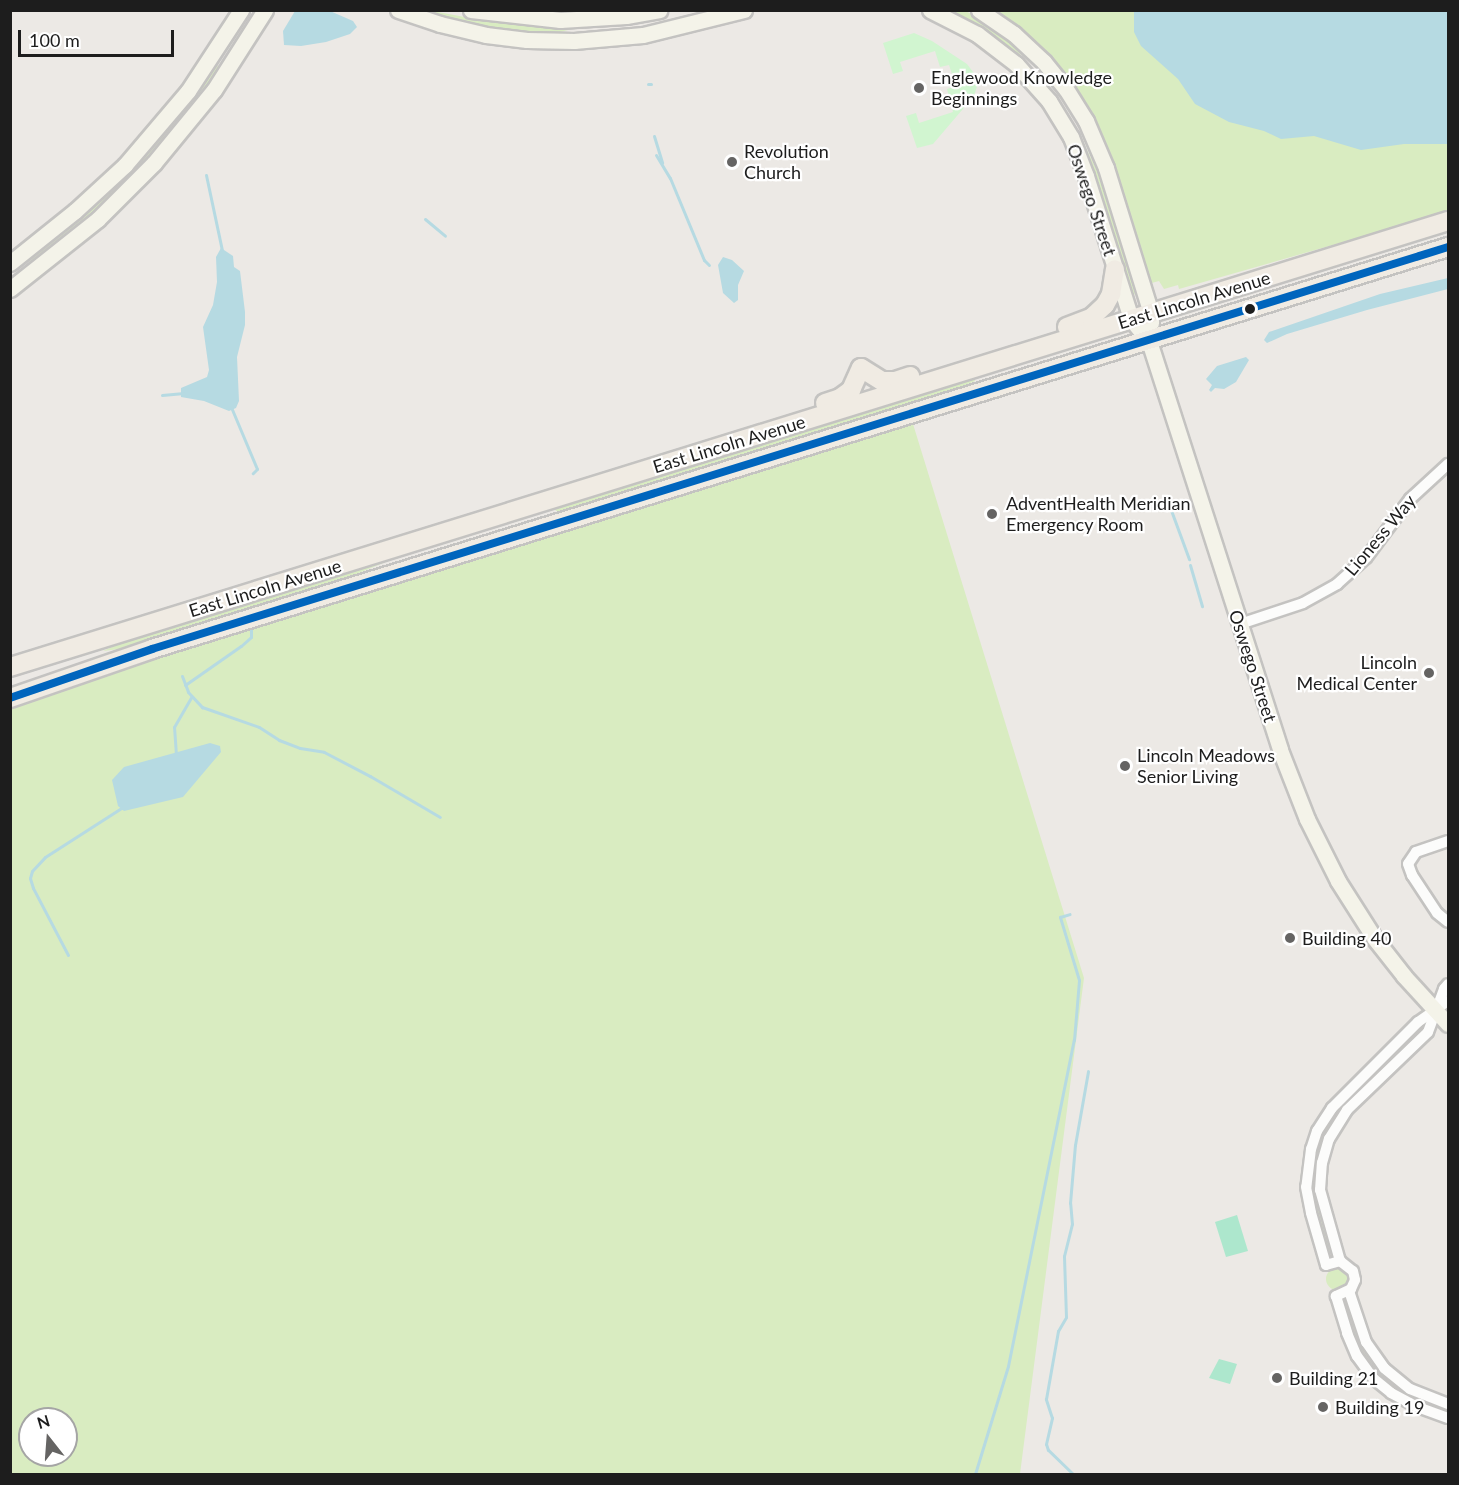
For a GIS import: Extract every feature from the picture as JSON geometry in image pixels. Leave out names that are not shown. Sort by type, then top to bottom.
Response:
[{"type":"main road","points":[[10,263],[75,211],[130,159],[188,91],[241,10]]},
{"type":"main road","points":[[10,289],[98,219],[154,164],[214,90],[264,10]]},
{"type":"main road","points":[[398,10],[440,24],[486,34],[558,41],[643,35],[744,10]]},
{"type":"main road","points":[[471,10],[560,20],[619,17],[659,10]]},
{"type":"main road","name":"Oswego Street","points":[[930,10],[965,27],[994,45],[1022,69],[1049,101],[1071,137],[1081,161],[1131,319],[1149,340]]},
{"type":"main road","name":"Oswego Street","points":[[979,10],[1008,29],[1035,53],[1066,89],[1079,110],[1103,160],[1151,313],[1149,340],[1288,772],[1321,849],[1375,939],[1449,1024]]},
{"type":"main road","name":"East Lincoln Avenue","points":[[10,667],[1449,221]]},
{"type":"main road","name":"East Lincoln Avenue","points":[[10,698],[163,646],[1449,247]]},
{"type":"main road","points":[[1001,360],[1025,340],[1085,321],[1096,314],[1109,300],[1115,269]]},
{"type":"main road","points":[[732,443],[754,425],[840,398],[854,387],[861,368],[876,378],[888,381],[942,366],[961,372]]},
{"type":"street","name":"Lioness Way","points":[[1240,624],[1303,603],[1337,584],[1366,558],[1410,499],[1449,464]]},
{"type":"street","points":[[1449,841],[1416,852],[1408,864],[1412,875],[1437,913],[1449,922]]},
{"type":"street","points":[[1449,984],[1435,1010],[1428,1032],[1353,1104],[1329,1139],[1322,1163],[1320,1190],[1340,1261],[1353,1271],[1354,1283],[1349,1291],[1336,1296],[1354,1351],[1374,1379],[1399,1399],[1449,1418]]},
{"type":"street","points":[[1340,1261],[1326,1265],[1307,1191],[1309,1159],[1317,1131],[1328,1112],[1346,1092],[1418,1022],[1449,1001]]},
{"type":"street","points":[[1349,1291],[1366,1342],[1383,1368],[1410,1389],[1449,1404]]},
{"type":"green space","points":[[432,11],[465,17],[568,26],[568,30],[547,35],[480,28],[430,16]]},
{"type":"green space","points":[[947,11],[965,11],[974,15],[1011,40],[1021,55],[1011,52],[983,30]]},
{"type":"green space","points":[[991,11],[1448,11],[1448,212],[1179,289],[1178,285],[1164,289],[1159,281],[1148,284],[1098,133]]},
{"type":"green space","points":[[914,33],[932,41],[967,64],[979,80],[974,96],[933,144],[917,148],[906,116],[916,113],[919,123],[953,112],[947,89],[956,86],[949,65],[940,67],[935,51],[900,62],[903,71],[893,74],[883,43]]},
{"type":"green space","points":[[214,63],[218,66],[210,84],[183,121],[109,202],[31,265],[29,262]]},
{"type":"green space","points":[[1080,135],[1106,190],[1137,290],[1134,295],[1130,295],[1077,136]]},
{"type":"green space","points":[[974,377],[975,381],[934,398],[559,513],[553,508]]},
{"type":"green space","points":[[913,424],[1084,978],[1020,1474],[11,1474],[10,708],[140,664]]},
{"type":"green space","points":[[403,555],[329,585],[128,648],[103,651],[125,641]]},
{"type":"green space","points":[[1361,1085],[1362,1088],[1333,1121],[1317,1163],[1317,1197],[1331,1251],[1328,1253],[1311,1193],[1314,1156],[1331,1116]]},
{"type":"green space","points":[[1237,1215],[1248,1251],[1226,1257],[1215,1222]]},
{"type":"green space","points":[[1337,1268],[1345,1271],[1348,1279],[1345,1287],[1337,1290],[1329,1287],[1326,1279],[1329,1271]]},
{"type":"green space","points":[[1345,1303],[1365,1352],[1383,1374],[1413,1396],[1448,1409],[1448,1414],[1408,1399],[1381,1379],[1359,1349],[1351,1330]]},
{"type":"green space","points":[[1219,1359],[1237,1364],[1230,1384],[1209,1378]]},
{"type":"water","points":[[1134,10],[1448,11],[1448,144],[1404,144],[1361,150],[1314,136],[1281,139],[1264,131],[1229,122],[1195,104],[1178,79],[1141,46],[1134,32]]},
{"type":"water","points":[[295,11],[330,11],[353,21],[357,27],[350,34],[326,42],[301,46],[284,45],[283,31]]},
{"type":"water","points":[[221,248],[233,256],[234,267],[240,271],[245,312],[245,325],[237,357],[239,401],[236,408],[229,411],[204,401],[181,397],[181,388],[207,377],[209,370],[203,327],[213,305],[217,282],[216,257]]},
{"type":"water","points":[[723,257],[732,260],[744,271],[738,285],[738,300],[734,303],[723,293],[718,265]]},
{"type":"water","points":[[1448,278],[1448,289],[1367,310],[1287,334],[1267,343],[1264,340],[1269,332],[1380,294]]},
{"type":"water","points":[[1246,357],[1249,360],[1236,382],[1224,389],[1215,388],[1211,392],[1209,390],[1212,385],[1206,379],[1217,366]]},
{"type":"water","points":[[210,743],[220,746],[221,752],[183,797],[124,811],[118,806],[112,780],[124,767]]},
{"type":"waterway","points":[[654,136],[662,163]]},
{"type":"waterway","points":[[656,155],[670,178],[704,260],[709,265]]},
{"type":"waterway","points":[[206,175],[222,250]]},
{"type":"waterway","points":[[425,219],[445,236]]},
{"type":"waterway","points":[[162,395],[184,393]]},
{"type":"waterway","points":[[231,407],[257,469],[253,473]]},
{"type":"waterway","points":[[1168,502],[1189,559]]},
{"type":"waterway","points":[[1190,565],[1202,606]]},
{"type":"waterway","points":[[185,685],[241,646],[251,637],[251,629]]},
{"type":"waterway","points":[[182,676],[188,692],[202,707],[259,727],[279,740],[300,748],[324,752],[440,817]]},
{"type":"waterway","points":[[176,755],[174,727],[191,697]]},
{"type":"waterway","points":[[68,955],[33,888],[30,878],[32,871],[45,857],[123,807]]},
{"type":"waterway","points":[[975,1474],[1008,1366],[1074,1040],[1079,980],[1060,917],[1070,914]]},
{"type":"waterway","points":[[1073,1474],[1048,1450],[1046,1444],[1052,1418],[1046,1399],[1058,1331],[1066,1317],[1064,1256],[1072,1224],[1070,1203],[1075,1145],[1088,1071]]},
{"type":"transit line","points":[[10,698],[152,649],[1448,247]]},
{"type":"place","name":"Englewood Knowledge Beginnings","points":[[919,88]]},
{"type":"place","name":"Revolution Church","points":[[732,162]]},
{"type":"place","name":"AdventHealth Meridian Emergency Room","points":[[992,514]]},
{"type":"place","name":"Lincoln Medical Center","points":[[1429,673]]},
{"type":"place","name":"Lincoln Meadows Senior Living","points":[[1125,766]]},
{"type":"place","name":"Building 40","points":[[1290,938]]},
{"type":"place","name":"Building 21","points":[[1277,1378]]},
{"type":"place","name":"Building 19","points":[[1323,1407]]}]
